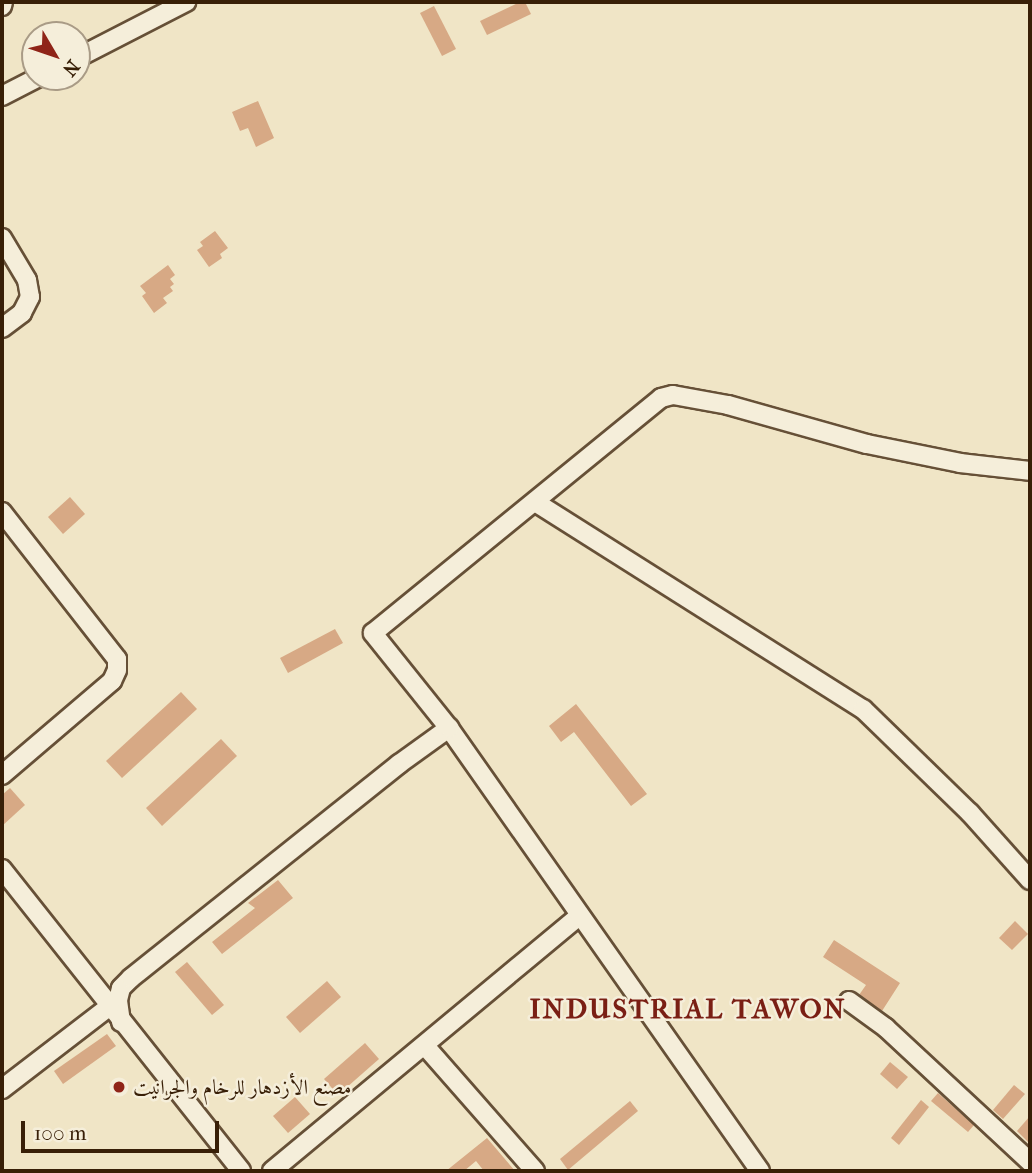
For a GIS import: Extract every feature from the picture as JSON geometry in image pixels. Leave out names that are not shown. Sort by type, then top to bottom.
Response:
[{"type":"street","points":[[91,51],[186,2]]},
{"type":"street","points":[[2,96],[21,86]]},
{"type":"street","points":[[2,238],[27,280],[30,297],[22,313],[2,328]]},
{"type":"street","points":[[760,1171],[449,728],[373,633],[661,398],[673,394],[728,405],[867,444],[960,463],[1030,471]]},
{"type":"street","points":[[534,502],[863,709],[970,813],[1030,880]]},
{"type":"street","points":[[2,512],[117,659],[117,670],[112,681],[2,775]]},
{"type":"street","points":[[121,1022],[118,1000],[121,988],[131,978],[399,764],[449,728]]},
{"type":"street","points":[[2,869],[241,1171]]},
{"type":"street","points":[[272,1171],[426,1046],[579,916]]},
{"type":"street","points":[[89,977],[116,983],[131,978]]},
{"type":"street","points":[[849,1001],[886,1028],[1030,1161]]},
{"type":"street","points":[[2,1089],[110,1006]]},
{"type":"street","points":[[426,1046],[535,1171]]},
{"type":"building","points":[[525,2],[531,14],[487,35],[480,21]]},
{"type":"building","points":[[434,6],[456,49],[442,56],[420,13]]},
{"type":"building","points":[[258,101],[274,138],[256,147],[248,128],[240,131],[232,112]]},
{"type":"building","points":[[215,231],[228,248],[220,254],[222,258],[209,267],[197,250],[203,246],[200,242]]},
{"type":"building","points":[[168,265],[175,275],[170,279],[174,284],[170,287],[173,291],[163,298],[167,303],[154,313],[142,296],[146,293],[140,286]]},
{"type":"building","points":[[70,497],[85,514],[63,534],[48,517]]},
{"type":"building","points":[[335,629],[343,643],[288,673],[280,658]]},
{"type":"building","points":[[181,692],[197,709],[122,778],[106,761]]},
{"type":"building","points":[[576,704],[647,794],[631,806],[574,732],[561,742],[549,726]]},
{"type":"building","points":[[221,739],[237,756],[162,826],[146,808]]},
{"type":"building","points":[[10,788],[25,805],[2,826],[2,795]]},
{"type":"building","points":[[278,880],[293,898],[222,954],[212,942],[255,908],[248,903]]},
{"type":"building","points":[[1015,921],[1028,934],[1012,950],[999,938]]},
{"type":"building","points":[[834,940],[900,983],[882,1011],[859,995],[866,985],[823,957]]},
{"type":"building","points":[[187,962],[224,1005],[212,1015],[175,972]]},
{"type":"building","points":[[327,981],[341,997],[300,1033],[286,1017]]},
{"type":"building","points":[[107,1034],[116,1046],[63,1084],[54,1071]]},
{"type":"building","points":[[365,1043],[379,1059],[338,1095],[324,1079]]},
{"type":"building","points":[[890,1062],[908,1077],[897,1089],[880,1074]]},
{"type":"building","points":[[1014,1085],[1025,1094],[1003,1119],[993,1110]]},
{"type":"building","points":[[938,1093],[974,1125],[968,1132],[931,1101]]},
{"type":"building","points":[[295,1097],[310,1114],[288,1133],[273,1116]]},
{"type":"building","points":[[921,1100],[929,1107],[899,1145],[891,1138]]},
{"type":"building","points":[[630,1101],[638,1111],[568,1170],[560,1159]]},
{"type":"building","points":[[1030,1116],[1030,1144],[1017,1131]]},
{"type":"building","points":[[487,1138],[515,1171],[484,1171],[476,1161],[464,1171],[446,1171]]},
{"type":"place","name":"مصنع الأزدهار للرخام والجرانيت","points":[[119,1087]]},
{"type":"district","name":"INDUSTRIAL TAWON","points":[[688,1009]]}]
